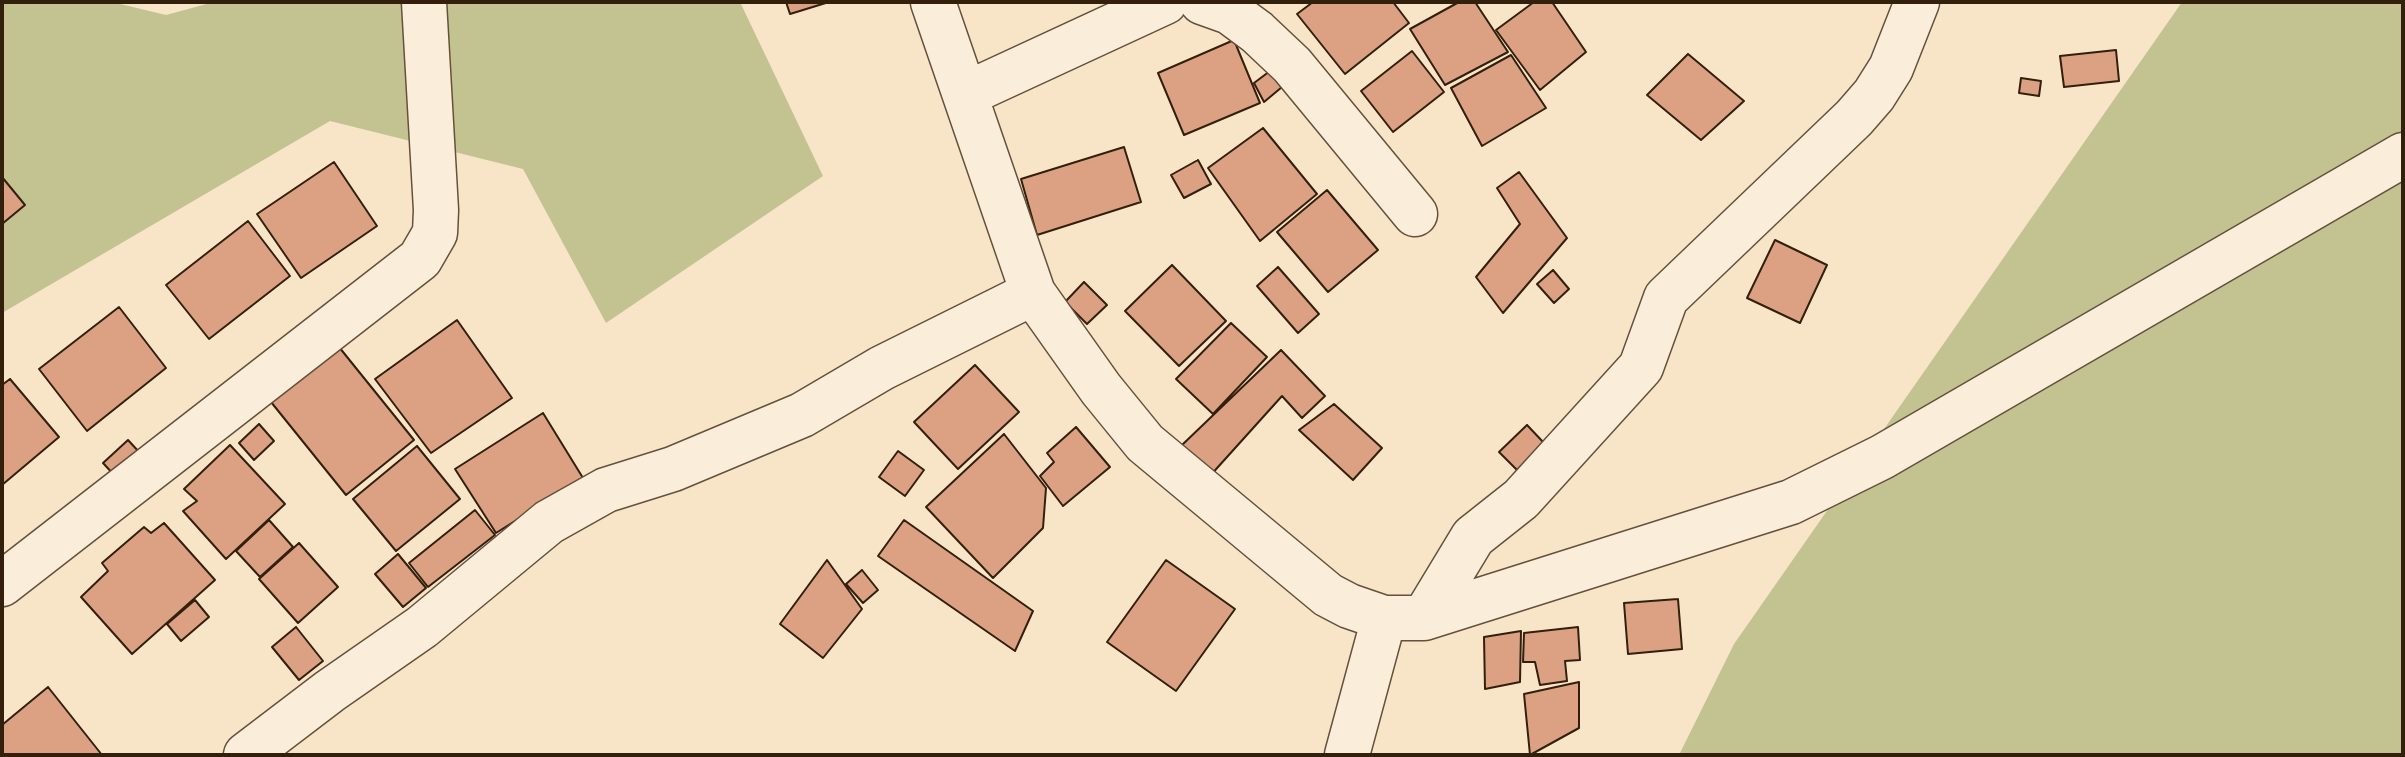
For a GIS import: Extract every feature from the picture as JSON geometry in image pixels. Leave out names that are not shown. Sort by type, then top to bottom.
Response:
[{"type":"street","points":[[2,584],[420,259],[435,233],[436,210],[424,2]]},
{"type":"street","points":[[933,2],[1033,293],[1101,389],[1145,443],[1328,595],[1349,606],[1404,618],[1791,502],[1882,457],[2403,155]]},
{"type":"street","points":[[966,94],[1165,2]]},
{"type":"street","points":[[1202,2],[1230,12],[1292,65],[1415,214]]},
{"type":"street","points":[[1347,755],[1404,618],[1473,537],[1521,499],[1641,367],[1666,298],[1854,118],[1874,95],[1891,68],[1917,2]]},
{"type":"street","points":[[246,755],[422,627],[549,522],[606,490],[673,469],[802,415],[882,368],[1033,293]]},
{"type":"green space","points":[[2,2],[112,2],[166,15],[214,2],[740,2],[823,176],[606,323],[523,169],[330,121],[2,313]]},
{"type":"green space","points":[[2182,2],[2403,2],[2403,755],[1679,755],[1734,644]]},
{"type":"building","points":[[786,2],[829,2],[790,14]]},
{"type":"building","points":[[1313,2],[1393,2],[1409,23],[1345,74],[1297,14]]},
{"type":"building","points":[[1459,2],[1475,2],[1508,52],[1445,85],[1410,29]]},
{"type":"building","points":[[1534,2],[1552,2],[1586,52],[1540,90],[1496,30]]},
{"type":"building","points":[[1234,40],[1260,103],[1184,135],[1158,73]]},
{"type":"building","points":[[2116,50],[2119,81],[2064,87],[2060,56]]},
{"type":"building","points":[[1412,51],[1444,92],[1393,132],[1361,91]]},
{"type":"building","points":[[1688,54],[1744,101],[1701,140],[1647,95]]},
{"type":"building","points":[[1511,55],[1546,108],[1482,146],[1451,88]]},
{"type":"building","points":[[1270,71],[1282,87],[1264,102],[1254,83]]},
{"type":"building","points":[[2021,78],[2041,81],[2039,96],[2019,93]]},
{"type":"building","points":[[1263,128],[1317,194],[1260,241],[1208,168]]},
{"type":"building","points":[[1124,147],[1141,202],[1037,235],[1021,179]]},
{"type":"building","points":[[1198,160],[1211,184],[1184,198],[1171,175]]},
{"type":"building","points":[[334,162],[377,226],[301,278],[257,214]]},
{"type":"building","points":[[1519,172],[1567,238],[1503,313],[1476,277],[1520,224],[1497,188]]},
{"type":"building","points":[[2,177],[25,205],[2,224]]},
{"type":"building","points":[[1327,190],[1378,250],[1328,292],[1277,232]]},
{"type":"building","points":[[248,221],[290,276],[209,339],[166,285]]},
{"type":"building","points":[[1775,240],[1827,265],[1800,323],[1747,298]]},
{"type":"building","points":[[1172,265],[1226,321],[1179,366],[1125,311]]},
{"type":"building","points":[[1278,267],[1319,314],[1298,333],[1257,286]]},
{"type":"building","points":[[1553,270],[1569,289],[1554,303],[1537,284]]},
{"type":"building","points":[[1084,282],[1107,305],[1087,324],[1065,302]]},
{"type":"building","points":[[119,307],[166,368],[87,431],[39,369]]},
{"type":"building","points":[[457,320],[512,398],[431,453],[375,379]]},
{"type":"building","points":[[1231,323],[1267,357],[1213,414],[1176,379]]},
{"type":"building","points":[[339,347],[414,440],[346,495],[271,402]]},
{"type":"building","points":[[1281,350],[1325,396],[1302,418],[1282,396],[1209,477],[1182,445]]},
{"type":"building","points":[[975,365],[1019,412],[958,469],[914,422]]},
{"type":"building","points":[[10,379],[59,437],[2,485],[2,385]]},
{"type":"building","points":[[1334,404],[1382,448],[1353,480],[1299,430]]},
{"type":"building","points":[[543,413],[583,478],[496,533],[455,469]]},
{"type":"building","points":[[259,424],[274,441],[254,460],[239,443]]},
{"type":"building","points":[[1527,425],[1544,443],[1517,470],[1499,452]]},
{"type":"building","points":[[1076,427],[1110,467],[1063,506],[1040,476],[1054,462],[1047,453]]},
{"type":"building","points":[[1004,434],[1046,488],[1043,528],[993,578],[926,507]]},
{"type":"building","points":[[128,440],[140,453],[115,476],[103,463]]},
{"type":"building","points":[[230,445],[285,504],[226,559],[183,511],[197,501],[184,489]]},
{"type":"building","points":[[417,446],[460,499],[396,551],[353,499]]},
{"type":"building","points":[[898,451],[924,470],[905,496],[879,477]]},
{"type":"building","points":[[475,510],[495,535],[428,587],[409,563]]},
{"type":"building","points":[[269,520],[293,547],[260,577],[236,551]]},
{"type":"building","points":[[904,520],[1033,611],[1015,651],[878,556]]},
{"type":"building","points":[[164,523],[215,580],[132,654],[81,597],[108,571],[102,563],[144,527],[151,533]]},
{"type":"building","points":[[299,543],[338,587],[298,623],[259,579]]},
{"type":"building","points":[[398,554],[426,588],[403,607],[375,574]]},
{"type":"building","points":[[827,560],[862,609],[823,658],[780,624]]},
{"type":"building","points":[[1166,560],[1235,609],[1176,691],[1107,642]]},
{"type":"building","points":[[862,570],[878,590],[863,603],[846,584]]},
{"type":"building","points":[[1678,599],[1682,649],[1628,654],[1624,603]]},
{"type":"building","points":[[195,600],[209,617],[181,641],[167,624]]},
{"type":"building","points":[[296,627],[323,661],[299,680],[272,647]]},
{"type":"building","points":[[1578,627],[1580,660],[1565,661],[1567,681],[1540,685],[1535,662],[1523,662],[1524,633]]},
{"type":"building","points":[[1521,631],[1520,682],[1485,689],[1484,637]]},
{"type":"building","points":[[1579,682],[1579,728],[1530,755],[1524,694]]},
{"type":"building","points":[[48,687],[102,755],[2,755],[2,725]]}]
